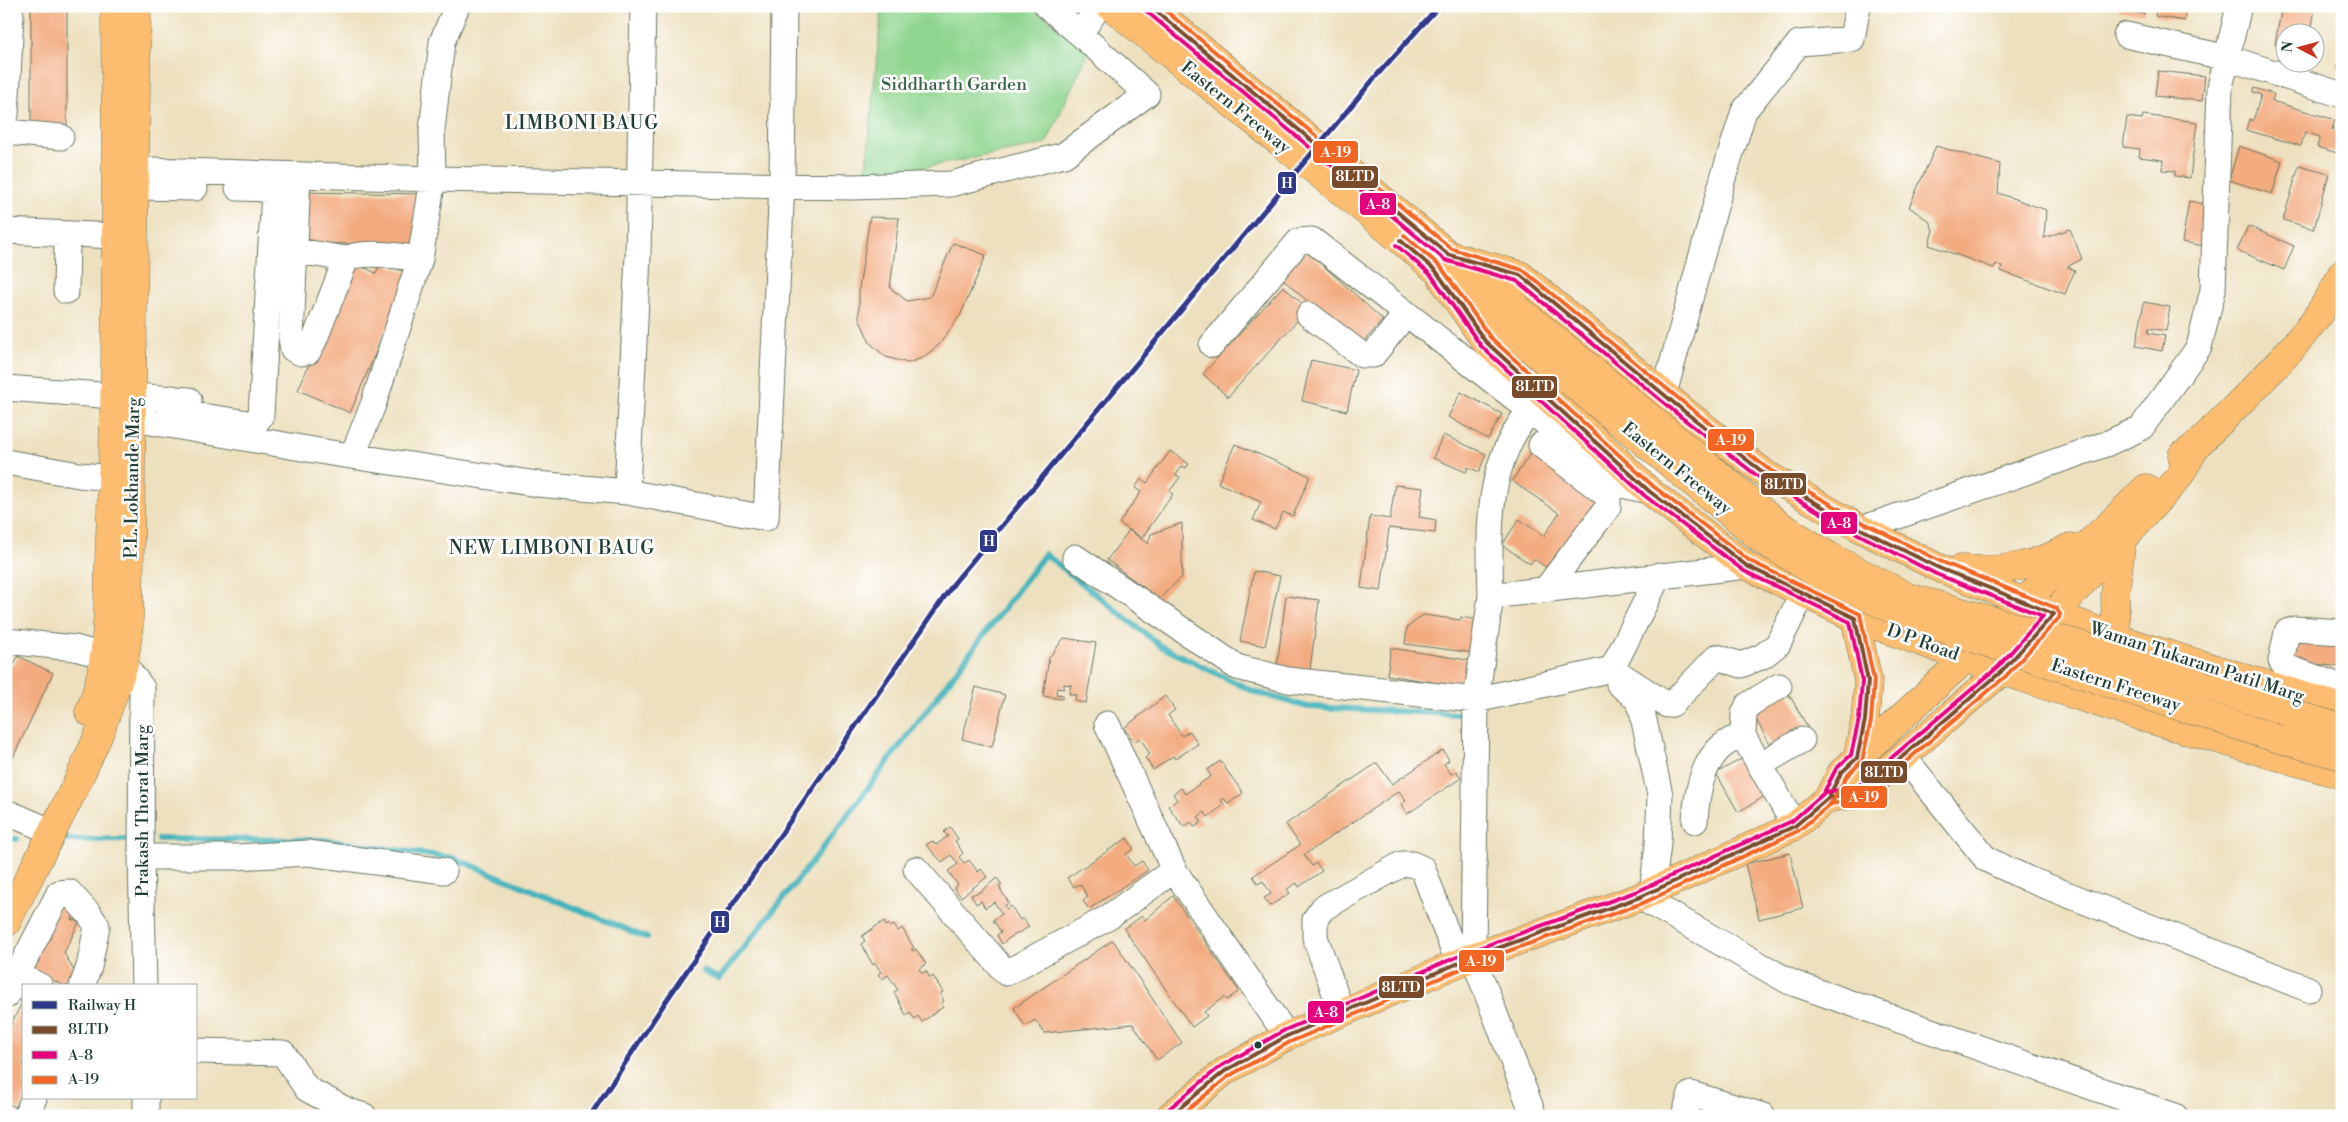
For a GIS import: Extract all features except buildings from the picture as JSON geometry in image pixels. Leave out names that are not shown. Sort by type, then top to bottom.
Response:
[{"type":"main road","name":"P.L. Lokhande Marg","points":[[114,660],[113,478],[127,404],[115,242],[129,175],[115,6]]},
{"type":"main road","name":"P.L. Lokhande Marg","points":[[6,922],[45,828],[58,785],[94,700],[129,626],[127,404],[129,175],[137,6]]},
{"type":"main road","name":"Eastern Freeway","points":[[1110,6],[1375,206]]},
{"type":"main road","name":"Eastern Freeway","points":[[1150,6],[1375,206],[1443,263],[1776,523],[1829,556],[1908,597],[2084,646],[2342,728]]},
{"type":"main road","name":"Waman Tukaram Patil Marg","points":[[1443,263],[1520,275],[1664,394],[1764,473],[1861,529],[1939,568],[2116,638],[2311,688],[2342,708]]},
{"type":"main road","name":"D P Road","points":[[1443,263],[1485,341],[1614,457],[1648,491],[1747,566],[1855,618],[2002,671]]},
{"type":"main road","points":[[1828,798],[1859,794],[2002,671],[2054,614],[2167,468],[2197,445],[2281,359],[2339,288]]},
{"type":"main road","name":"Eastern Freeway","points":[[1506,314],[1764,541],[1816,573],[1909,617],[2275,738],[2342,756]]},
{"type":"main road","points":[[1939,568],[1994,571],[2030,565],[2115,533]]},
{"type":"main road","points":[[1170,1116],[1225,1070],[1287,1036],[1465,960],[1646,895],[1795,826],[1828,798],[1842,773],[1857,758],[1967,658],[2022,600],[2115,533]]},
{"type":"main road","points":[[2115,533],[2116,638]]},
{"type":"main road","points":[[1855,618],[1868,681],[1865,720],[1857,758]]},
{"type":"main road","points":[[2002,671],[2148,719],[2342,775]]},
{"type":"main road","name":"P.L. Lokhande Marg","points":[[6,884],[45,828]]},
{"type":"street","points":[[353,455],[373,405],[420,259],[434,179],[432,130],[442,42],[457,6]]},
{"type":"street","points":[[627,492],[638,255],[643,6]]},
{"type":"street","points":[[289,436],[353,455],[537,484],[627,492],[766,518],[782,184],[784,6]]},
{"type":"street","points":[[129,175],[298,175],[853,187],[951,184],[1064,155],[1147,94],[1047,6]]},
{"type":"street","points":[[1080,34],[1099,6]]},
{"type":"street","points":[[1664,394],[1723,178],[1744,111],[1799,43],[1852,39],[1858,6]]},
{"type":"street","points":[[1861,529],[2106,444],[2141,428],[2199,347],[2213,290],[2220,87],[2228,58],[2235,18],[2240,6]]},
{"type":"street","points":[[6,115],[11,15]]},
{"type":"street","points":[[2126,35],[2228,58],[2342,95]]},
{"type":"street","points":[[6,132],[61,137]]},
{"type":"street","points":[[127,404],[184,399],[171,409],[175,412],[256,424],[261,414],[274,193],[269,189],[129,175]]},
{"type":"street","points":[[298,175],[291,338],[293,350],[301,353],[308,352],[346,259],[354,254],[403,256],[420,259]]},
{"type":"street","points":[[6,231],[115,242]]},
{"type":"street","points":[[1212,345],[1299,241],[1312,240],[1405,315],[1530,410],[1618,484],[1648,491]]},
{"type":"street","points":[[6,241],[66,244],[115,242]]},
{"type":"street","points":[[66,244],[66,291]]},
{"type":"street","points":[[295,246],[298,251],[305,254],[346,259]]},
{"type":"street","points":[[293,291],[331,299]]},
{"type":"street","points":[[1309,315],[1362,355],[1373,355],[1405,315]]},
{"type":"street","points":[[6,388],[127,404],[289,436],[342,443],[353,418]]},
{"type":"street","points":[[1465,960],[1482,774],[1476,706],[1491,596],[1489,527],[1500,461],[1518,425],[1530,410]]},
{"type":"street","points":[[1541,445],[1608,496],[1608,507],[1546,589]]},
{"type":"street","points":[[6,462],[79,475],[113,478]]},
{"type":"street","points":[[1075,558],[1237,667],[1288,680],[1476,706],[1610,680],[1626,688],[1637,699],[1660,795],[1658,844],[1646,895],[1790,982],[2175,1116]]},
{"type":"street","points":[[1491,596],[1747,566]]},
{"type":"street","points":[[1476,706],[1612,669],[1659,575]]},
{"type":"street","points":[[1612,669],[1666,705],[1672,704],[1716,657],[1741,665],[1763,656],[1778,644],[1803,593]]},
{"type":"street","points":[[2342,632],[2295,629],[2287,632],[2281,661],[2311,688],[2342,687]]},
{"type":"street","points":[[7,644],[75,648],[114,660]]},
{"type":"street","name":"Prakash Thorat Marg","points":[[114,660],[142,688],[141,857],[144,984]]},
{"type":"street","points":[[1779,686],[1748,704],[1744,714],[1743,736],[1795,826]]},
{"type":"street","points":[[1107,724],[1174,870],[1287,1036]]},
{"type":"street","points":[[1695,821],[1696,805],[1705,767],[1713,753],[1732,738],[1743,736]]},
{"type":"street","points":[[1760,765],[1802,740]]},
{"type":"street","points":[[1903,756],[1986,859],[2028,879],[2308,989]]},
{"type":"street","points":[[6,812],[45,828]]},
{"type":"street","points":[[141,857],[237,857],[308,853],[444,871]]},
{"type":"street","points":[[1342,1013],[1315,937],[1316,919],[1323,908],[1402,864],[1412,864],[1423,869],[1534,1116]]},
{"type":"street","points":[[916,870],[1006,973],[1109,917],[1174,870]]},
{"type":"street","points":[[30,984],[10,980],[59,893],[69,892],[90,914],[97,926],[89,967],[83,984]]},
{"type":"street","points":[[198,1051],[283,1053],[307,1089],[348,1111],[364,1116]]},
{"type":"street","points":[[1684,1116],[1691,1094],[1763,1116]]},
{"type":"street","points":[[26,1116],[33,1100]]},
{"type":"street","points":[[146,1100],[146,1116]]},
{"type":"street","points":[[6,1112],[13,1116]]},
{"type":"green space","name":"Siddharth Garden","points":[[882,6],[1032,6],[1088,53],[1046,144],[865,179]]},
{"type":"waterway","points":[[703,971],[719,979],[812,862],[1045,554],[1162,647],[1255,692],[1308,707],[1457,714]]},
{"type":"waterway","points":[[6,839],[17,839]]},
{"type":"waterway","points":[[58,840],[125,839]]},
{"type":"waterway","points":[[158,839],[322,840],[454,858],[647,938]]},
{"type":"rail line","name":"H","points":[[590,1116],[666,1001],[954,583],[1377,75],[1439,6]]},
{"type":"transit line","name":"8LTD","points":[[1150,6],[1449,255],[1520,275],[1685,412],[1764,473],[1861,529],[1939,568],[2054,614],[2002,671],[1859,794],[1828,798],[1795,826],[1640,897],[1473,957],[1287,1036],[1225,1071],[1170,1116]]},
{"type":"transit line","name":"A-19","points":[[1160,6],[1452,249],[1523,270],[1689,407],[1767,468],[1864,523],[1942,562],[2056,608],[2060,614],[2059,618],[2006,676],[1862,799],[1831,804],[1798,831],[1643,903],[1475,963],[1290,1042],[1229,1076],[1180,1116]]},
{"type":"transit line","name":"A-8","points":[[1146,11],[1445,260],[1517,281],[1681,417],[1760,478],[1858,534],[1936,574],[2043,616],[1998,667],[1856,788],[1825,792],[1792,821],[1638,891],[1471,951],[1285,1030],[1221,1066],[1166,1111]]},
{"type":"transit line","name":"A-19","points":[[1404,235],[1441,267],[1490,337],[1653,486],[1750,561],[1860,614],[1874,680],[1871,721],[1862,761],[1846,777],[1833,801],[1824,810]]},
{"type":"transit line","name":"8LTD","points":[[1400,240],[1436,271],[1485,341],[1649,491],[1747,566],[1855,618],[1868,681],[1865,720],[1857,758],[1841,773],[1828,798],[1820,805]]},
{"type":"transit line","name":"A-8","points":[[1396,245],[1431,275],[1481,346],[1645,496],[1744,571],[1850,622],[1862,681],[1859,719],[1851,755],[1836,769],[1823,794],[1816,800]]},
{"type":"district","name":"LIMBONI BAUG","points":[[582,122]]},
{"type":"district","name":"NEW LIMBONI BAUG","points":[[552,547]]}]
